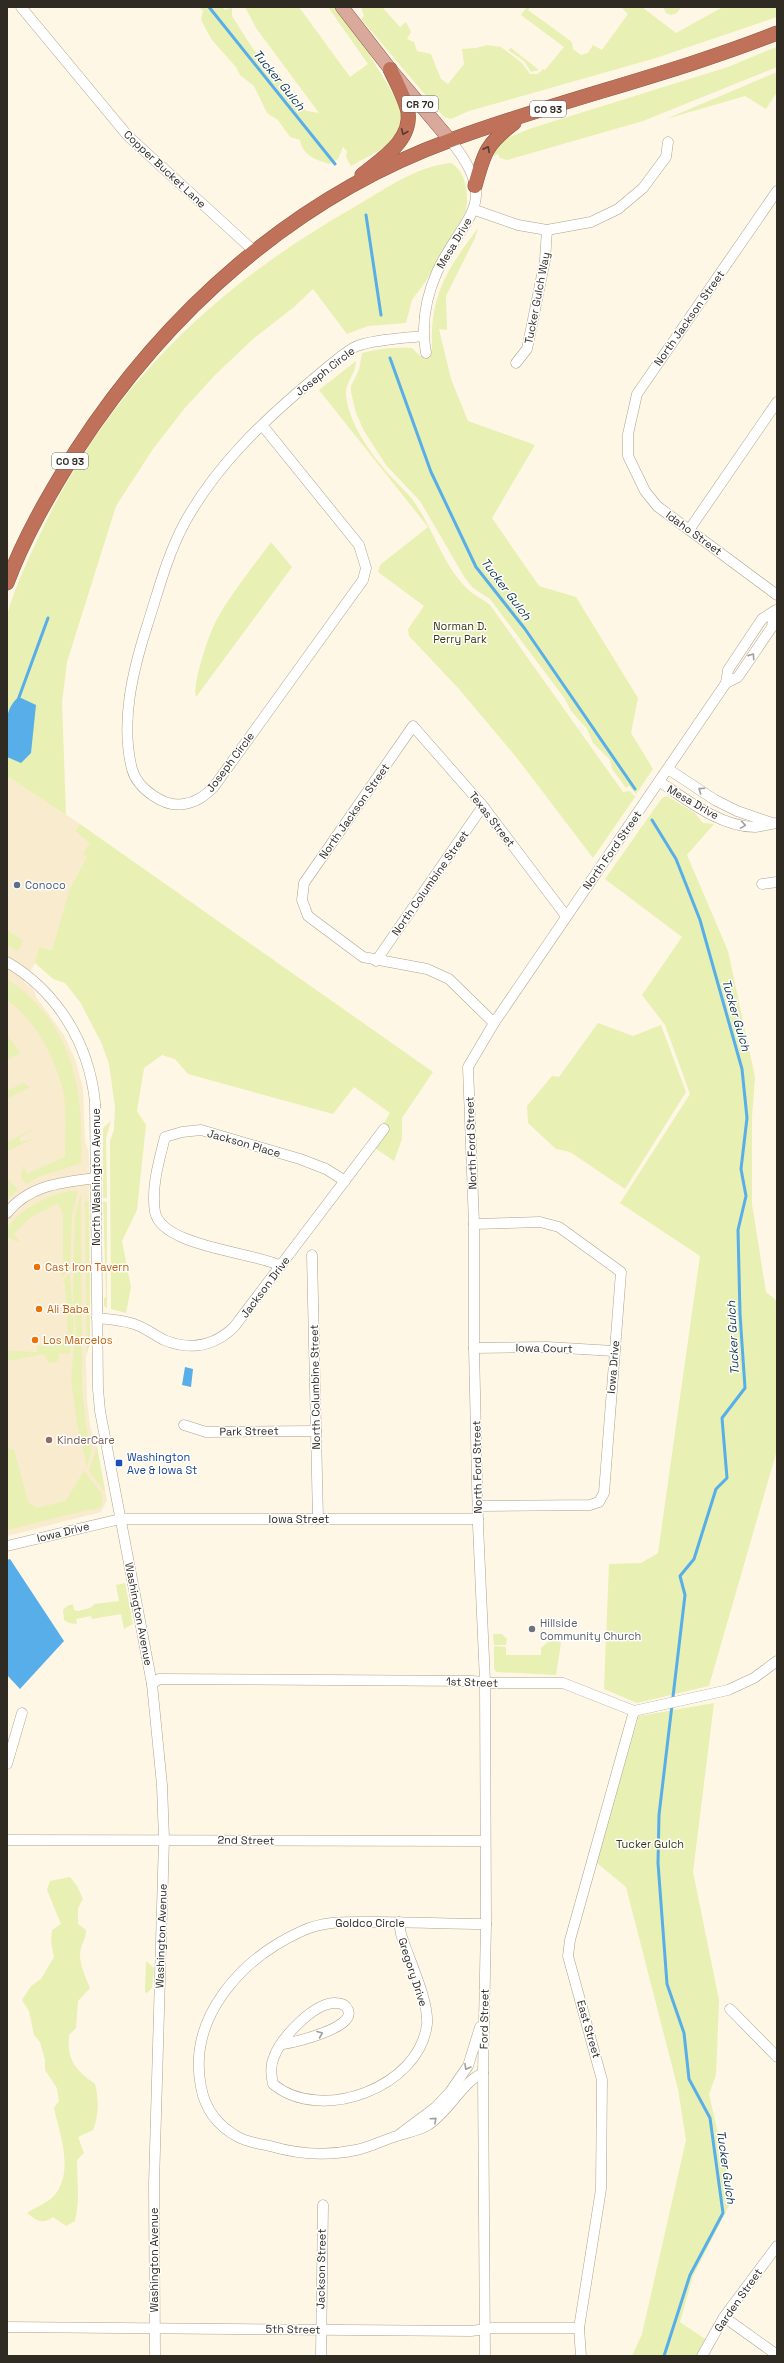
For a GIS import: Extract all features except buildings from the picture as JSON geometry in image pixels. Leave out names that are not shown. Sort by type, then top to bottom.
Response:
[{"type":"highway","name":"CO 93","points":[[7,583],[42,509],[102,411],[146,355],[174,325],[217,282],[254,250],[291,224],[342,193],[413,155],[450,140],[523,116],[707,60],[777,33]]},
{"type":"highway","points":[[342,193],[394,148],[405,131],[408,113],[390,69]]},
{"type":"highway","points":[[475,186],[481,163],[490,143],[523,116]]},
{"type":"main road","name":"CR 70","points":[[347,9],[390,69],[450,140]]},
{"type":"street","name":"Copper Bucket Lane","points":[[21,7],[128,136],[254,250]]},
{"type":"street","name":"Mesa Drive","points":[[426,353],[423,336],[424,314],[437,272],[475,210],[475,186],[472,172],[464,157],[450,140]]},
{"type":"street","points":[[475,210],[518,225],[547,230],[575,227],[590,222],[618,209],[643,188],[666,157],[668,142]]},
{"type":"street","name":"North Jackson Street","points":[[628,456],[628,434],[637,394],[777,191]]},
{"type":"street","name":"Tucker Gulch Way","points":[[516,363],[527,349],[545,260],[547,230]]},
{"type":"street","name":"Joseph Circle","points":[[262,425],[359,545],[366,568],[363,580],[213,788],[199,800],[183,805],[165,802],[145,789],[132,770],[129,737],[129,700],[137,658],[171,552],[183,525],[206,488],[231,457],[262,425],[277,410],[354,347],[423,336]]},
{"type":"street","points":[[689,530],[777,402]]},
{"type":"street","name":"Idaho Street","points":[[628,456],[645,491],[668,516],[777,595]]},
{"type":"street","name":"North Ford Street","points":[[485,1681],[478,1518],[474,1348],[474,1224],[468,1067],[494,1023],[566,916],[660,782],[726,684],[738,677],[772,627],[776,611]]},
{"type":"street","name":"North Jackson Street","points":[[376,961],[363,957],[308,916],[302,900],[304,883],[413,726]]},
{"type":"street","name":"Texas Street","points":[[413,726],[484,806],[566,916]]},
{"type":"street","name":"Mesa Drive","points":[[668,769],[715,800],[737,811],[776,823]]},
{"type":"street","name":"Mesa Drive","points":[[660,782],[713,815],[733,823],[755,827],[776,823]]},
{"type":"street","name":"North Columbine Street","points":[[376,961],[484,806]]},
{"type":"street","points":[[762,884],[777,882]]},
{"type":"street","points":[[376,961],[428,969],[449,979],[494,1023]]},
{"type":"street","name":"North Washington Avenue","points":[[7,962],[26,974],[50,996],[70,1024],[80,1043],[94,1090],[97,1318],[100,1411],[120,1519]]},
{"type":"street","name":"Jackson Drive","points":[[97,1318],[134,1324],[165,1340],[188,1347],[211,1343],[223,1338],[234,1327],[281,1266],[384,1129]]},
{"type":"street","name":"Jackson Place","points":[[281,1266],[270,1260],[207,1246],[189,1240],[176,1235],[163,1224],[156,1214],[155,1176],[165,1137],[182,1132],[201,1130],[300,1159],[326,1169],[345,1181]]},
{"type":"street","points":[[7,1214],[20,1201],[42,1187],[57,1182],[96,1178]]},
{"type":"street","name":"Iowa Drive","points":[[474,1224],[540,1222],[559,1227],[621,1272],[625,1285],[614,1350],[604,1493],[599,1502],[590,1505],[478,1506]]},
{"type":"street","name":"North Columbine Street","points":[[312,1255],[318,1520]]},
{"type":"street","name":"Iowa Court","points":[[474,1348],[547,1347],[614,1350]]},
{"type":"street","name":"Park Street","points":[[184,1425],[206,1432],[316,1431]]},
{"type":"street","name":"Iowa Street","points":[[120,1519],[318,1520],[478,1518]]},
{"type":"street","name":"Iowa Drive","points":[[7,1546],[120,1519]]},
{"type":"street","name":"Washington Avenue","points":[[120,1519],[152,1684],[162,1785],[164,1839],[154,2184],[155,2356]]},
{"type":"street","points":[[634,1711],[728,1690],[754,1678],[777,1662]]},
{"type":"street","name":"1st Street","points":[[152,1684],[159,1679],[485,1681],[563,1683],[634,1711]]},
{"type":"street","name":"Ford Street","points":[[485,1681],[486,1924],[483,2073],[485,2356]]},
{"type":"street","name":"East Street","points":[[581,2356],[579,2328],[601,2189],[602,2080],[568,1956],[570,1940],[634,1711]]},
{"type":"street","points":[[7,1764],[22,1713]]},
{"type":"street","name":"2nd Street","points":[[7,1840],[149,1841],[164,1839],[485,1841]]},
{"type":"street","name":"Goldco Circle","points":[[483,2073],[474,2077],[453,2102],[428,2125],[377,2144],[354,2150],[316,2154],[293,2152],[239,2138],[220,2125],[208,2109],[198,2074],[199,2051],[208,2018],[235,1978],[271,1948],[302,1931],[335,1922],[486,1924]]},
{"type":"street","name":"Gregory Drive","points":[[283,2044],[322,2034],[347,2020],[349,2014],[348,2009],[344,2005],[337,2002],[321,2006],[289,2033],[274,2056],[271,2075],[273,2084],[294,2097],[317,2099],[351,2098],[383,2084],[404,2067],[423,2041],[426,2011],[399,1922]]},
{"type":"street","points":[[730,2009],[777,2057]]},
{"type":"street","name":"Goldco Circle","points":[[399,2135],[436,2106],[450,2092],[468,2066],[479,2030],[485,2018]]},
{"type":"street","name":"Jackson Street","points":[[321,2356],[320,2330],[323,2205]]},
{"type":"street","name":"Garden Street","points":[[702,2356],[724,2317],[777,2246]]},
{"type":"street","points":[[724,2317],[777,2355]]},
{"type":"street","name":"5th Street","points":[[7,2327],[475,2331],[493,2328],[579,2328]]},
{"type":"shaded area","points":[[7,776],[80,824],[75,831],[90,843],[87,857],[69,890],[52,950],[39,947],[35,963],[24,982],[34,990],[36,997],[64,1035],[76,1062],[83,1089],[85,1142],[89,1152],[90,1343],[86,1357],[87,1400],[90,1427],[95,1441],[107,1500],[101,1512],[7,1536]]},
{"type":"green space","points":[[199,7],[223,7],[225,10],[232,7],[232,16],[253,49],[280,75],[287,89],[299,100],[301,106],[307,111],[319,113],[256,28],[245,7],[299,7],[350,77],[368,64],[328,7],[336,7],[360,39],[402,111],[398,133],[387,146],[351,166],[346,157],[347,151],[343,147],[338,159],[329,164],[310,156],[304,150],[300,140],[290,137],[278,120],[267,113],[254,86],[240,75],[236,67],[212,40],[201,20],[203,11]]},
{"type":"green space","points":[[361,7],[382,7],[400,27],[406,22],[411,32],[407,39],[414,42],[417,51],[431,54],[441,79],[448,84],[464,64],[462,49],[476,48],[487,45],[501,47],[522,63],[530,74],[538,74],[543,69],[545,70],[564,47],[521,15],[527,7],[530,7],[528,10],[572,42],[573,49],[581,55],[588,53],[593,45],[602,50],[628,14],[621,7],[642,7],[676,33],[723,7],[777,7],[777,17],[656,58],[469,111],[451,119],[444,117],[361,19],[364,16]]},
{"type":"green space","points":[[663,7],[681,7],[677,13],[671,15],[666,13]]},
{"type":"green space","points":[[776,47],[777,67],[643,121],[507,160],[500,158],[498,154],[494,156],[490,151],[502,140],[532,128],[728,67]]},
{"type":"green space","points":[[511,48],[539,70],[531,72],[524,61],[508,50]]},
{"type":"green space","points":[[777,72],[777,92],[766,109],[745,96],[666,119]]},
{"type":"green space","points":[[451,163],[460,171],[463,177],[467,190],[466,211],[426,281],[412,300],[406,323],[368,326],[347,334],[313,289],[294,307],[253,339],[216,374],[184,409],[153,449],[116,506],[67,662],[62,702],[66,815],[7,776],[6,628],[11,602],[27,561],[68,480],[99,432],[133,387],[170,346],[210,308],[254,273],[301,240],[351,209],[411,174],[438,165]]},
{"type":"green space","points":[[478,228],[475,238],[446,296],[447,330],[439,329],[451,379],[468,421],[535,445],[492,518],[539,586],[576,597],[638,698],[631,733],[653,769],[636,794],[629,786],[626,788],[612,769],[610,760],[593,743],[587,729],[571,711],[565,699],[490,599],[473,588],[465,578],[420,501],[386,465],[364,431],[356,413],[351,386],[359,370],[362,353],[387,348],[412,348],[420,356],[432,349],[434,313],[443,284],[457,257]]},
{"type":"green space","name":"Norman D. Perry Park","points":[[356,361],[356,366],[347,386],[346,395],[350,414],[364,441],[375,458],[420,510],[453,572],[472,593],[490,605],[623,792],[630,791],[635,797],[593,858],[517,758],[459,689],[409,636],[408,629],[424,606],[378,572],[380,565],[428,527],[319,390]]},
{"type":"green space","points":[[271,542],[292,567],[196,697],[196,681],[209,637],[216,621],[235,590]]},
{"type":"green space","points":[[667,796],[695,813],[703,823],[714,824],[687,855],[728,951],[755,1077],[752,1117],[752,1204],[766,1292],[777,1301],[777,1450],[709,1686],[637,1703],[604,1689],[609,1564],[641,1563],[658,1553],[700,1256],[620,1203],[690,1094],[665,1025],[642,995],[682,937],[605,879],[662,798]]},
{"type":"green space","points":[[80,824],[433,1072],[402,1118],[402,1139],[394,1161],[375,1148],[382,1126],[390,1113],[354,1087],[333,1114],[188,1074],[175,1059],[162,1055],[144,1068],[137,1111],[146,1125],[137,1210],[122,1241],[131,1287],[126,1313],[111,1309],[110,1141],[114,1130],[115,1107],[109,1064],[101,1042],[80,1002],[65,983],[53,979],[35,963],[39,947],[52,950],[69,890],[87,857],[83,854],[90,843],[75,831]]},
{"type":"green space","points":[[7,930],[23,941],[18,951],[7,945]]},
{"type":"green space","points":[[7,979],[29,997],[47,1016],[60,1037],[70,1060],[80,1109],[81,1163],[38,1177],[26,1184],[21,1176],[23,1166],[27,1174],[65,1157],[65,1106],[63,1090],[55,1064],[49,1052],[35,1028],[27,1018],[7,1000]]},
{"type":"green space","points":[[598,1023],[633,1036],[661,1025],[686,1092],[625,1189],[570,1152],[556,1149],[528,1123],[527,1106],[552,1076],[559,1077]]},
{"type":"green space","points":[[7,1034],[20,1053],[7,1060]]},
{"type":"green space","points":[[23,1083],[30,1087],[7,1099],[7,1091]]},
{"type":"green space","points":[[111,1121],[106,1138],[107,1198],[103,1198],[103,1128]]},
{"type":"green space","points":[[36,1128],[19,1138],[21,1142],[37,1137],[7,1151],[7,1142]]},
{"type":"green space","points":[[7,1178],[18,1190],[7,1199]]},
{"type":"green space","points":[[70,1191],[78,1191],[72,1215],[70,1271],[61,1277],[63,1268],[63,1213],[58,1203],[31,1217],[13,1234],[19,1241],[17,1242],[7,1236],[7,1228],[20,1214],[35,1204],[52,1196]]},
{"type":"green space","points":[[81,1194],[82,1387],[86,1427],[92,1448],[87,1467],[77,1423],[71,1378],[76,1331],[73,1298],[75,1215]]},
{"type":"green space","points":[[85,1201],[89,1203],[90,1343],[87,1353]]},
{"type":"green space","points":[[103,1201],[107,1202],[107,1308],[104,1306],[104,1298],[106,1297]]},
{"type":"green space","points":[[68,1275],[70,1275],[74,1328],[70,1354],[59,1353],[58,1361],[49,1363],[44,1354],[7,1361],[7,1347],[8,1351],[37,1352],[37,1346],[62,1345],[63,1337],[68,1332],[65,1285],[63,1281]]},
{"type":"green space","points":[[97,1446],[105,1491],[106,1493],[89,1471]]},
{"type":"green space","points":[[7,1448],[14,1450],[28,1502],[37,1508],[66,1501],[84,1471],[102,1494],[102,1505],[95,1510],[91,1509],[7,1530]]},
{"type":"green space","points":[[125,1583],[133,1624],[124,1629],[121,1614],[92,1619],[91,1616],[76,1619],[77,1624],[69,1623],[64,1620],[63,1610],[67,1606],[73,1604],[74,1610],[78,1611],[90,1608],[95,1604],[119,1601],[116,1585]]},
{"type":"green space","points":[[493,1634],[502,1634],[507,1639],[506,1645],[494,1645]]},
{"type":"green space","points":[[558,1640],[561,1643],[556,1675],[496,1672],[494,1669],[494,1646],[506,1647],[506,1655],[541,1655],[541,1648],[549,1641]]},
{"type":"green space","name":"Tucker Gulch","points":[[714,1703],[693,1872],[719,2000],[716,2075],[709,2094],[733,2198],[693,2276],[680,2322],[705,2339],[696,2356],[632,2356],[642,2334],[686,2140],[678,2089],[626,1887],[596,1862],[639,1716]]},
{"type":"green space","points":[[70,1877],[77,1886],[83,1899],[78,1908],[78,1924],[86,1930],[80,1958],[82,1969],[90,1988],[78,2001],[76,2028],[69,2035],[69,2052],[77,2069],[95,2084],[98,2107],[93,2130],[78,2137],[84,2153],[77,2160],[77,2213],[75,2221],[66,2226],[53,2217],[46,2221],[40,2221],[27,2213],[53,2197],[60,2187],[65,2165],[62,2142],[54,2108],[59,2101],[57,2088],[45,2070],[45,2060],[40,2042],[34,2035],[29,2011],[22,2000],[31,1986],[41,1979],[54,1957],[51,1942],[52,1930],[61,1924],[47,1890],[50,1881]]},
{"type":"green space","points":[[146,1961],[154,1968],[152,1988],[147,1993],[145,1992]]},
{"type":"water","points":[[19,697],[36,705],[31,753],[21,763],[7,757],[6,733],[7,716],[13,702]]},
{"type":"water","points":[[185,1367],[193,1369],[191,1387],[182,1385]]},
{"type":"water","points":[[10,1559],[64,1641],[20,1689],[7,1675],[7,1560]]},
{"type":"waterway","name":"Tucker Gulch","points":[[209,7],[335,164]]},
{"type":"waterway","name":"Tucker Gulch","points":[[366,215],[381,315]]},
{"type":"waterway","name":"Tucker Gulch","points":[[390,358],[431,472],[476,567],[525,629],[635,789]]},
{"type":"waterway","points":[[18,700],[48,618]]},
{"type":"waterway","name":"Tucker Gulch","points":[[652,820],[676,859],[700,920],[742,1069],[747,1118],[741,1169],[746,1196],[738,1230],[740,1314],[745,1388],[722,1418],[727,1478],[716,1489],[694,1559],[680,1576],[685,1595],[659,1815],[658,1863],[667,1984],[684,2033],[689,2079],[710,2118],[723,2213],[690,2275],[664,2356]]},
{"type":"place","name":"Conoco","points":[[17,885]]},
{"type":"place","name":"Cast Iron Tavern","points":[[37,1267]]},
{"type":"place","name":"Ali Baba","points":[[39,1309]]},
{"type":"place","name":"Los Marcelos","points":[[35,1340]]},
{"type":"place","name":"KinderCare","points":[[49,1440]]},
{"type":"place","name":"Washington Ave & Iowa St","points":[[119,1463]]},
{"type":"place","name":"Hillside Community Church","points":[[532,1629]]}]
